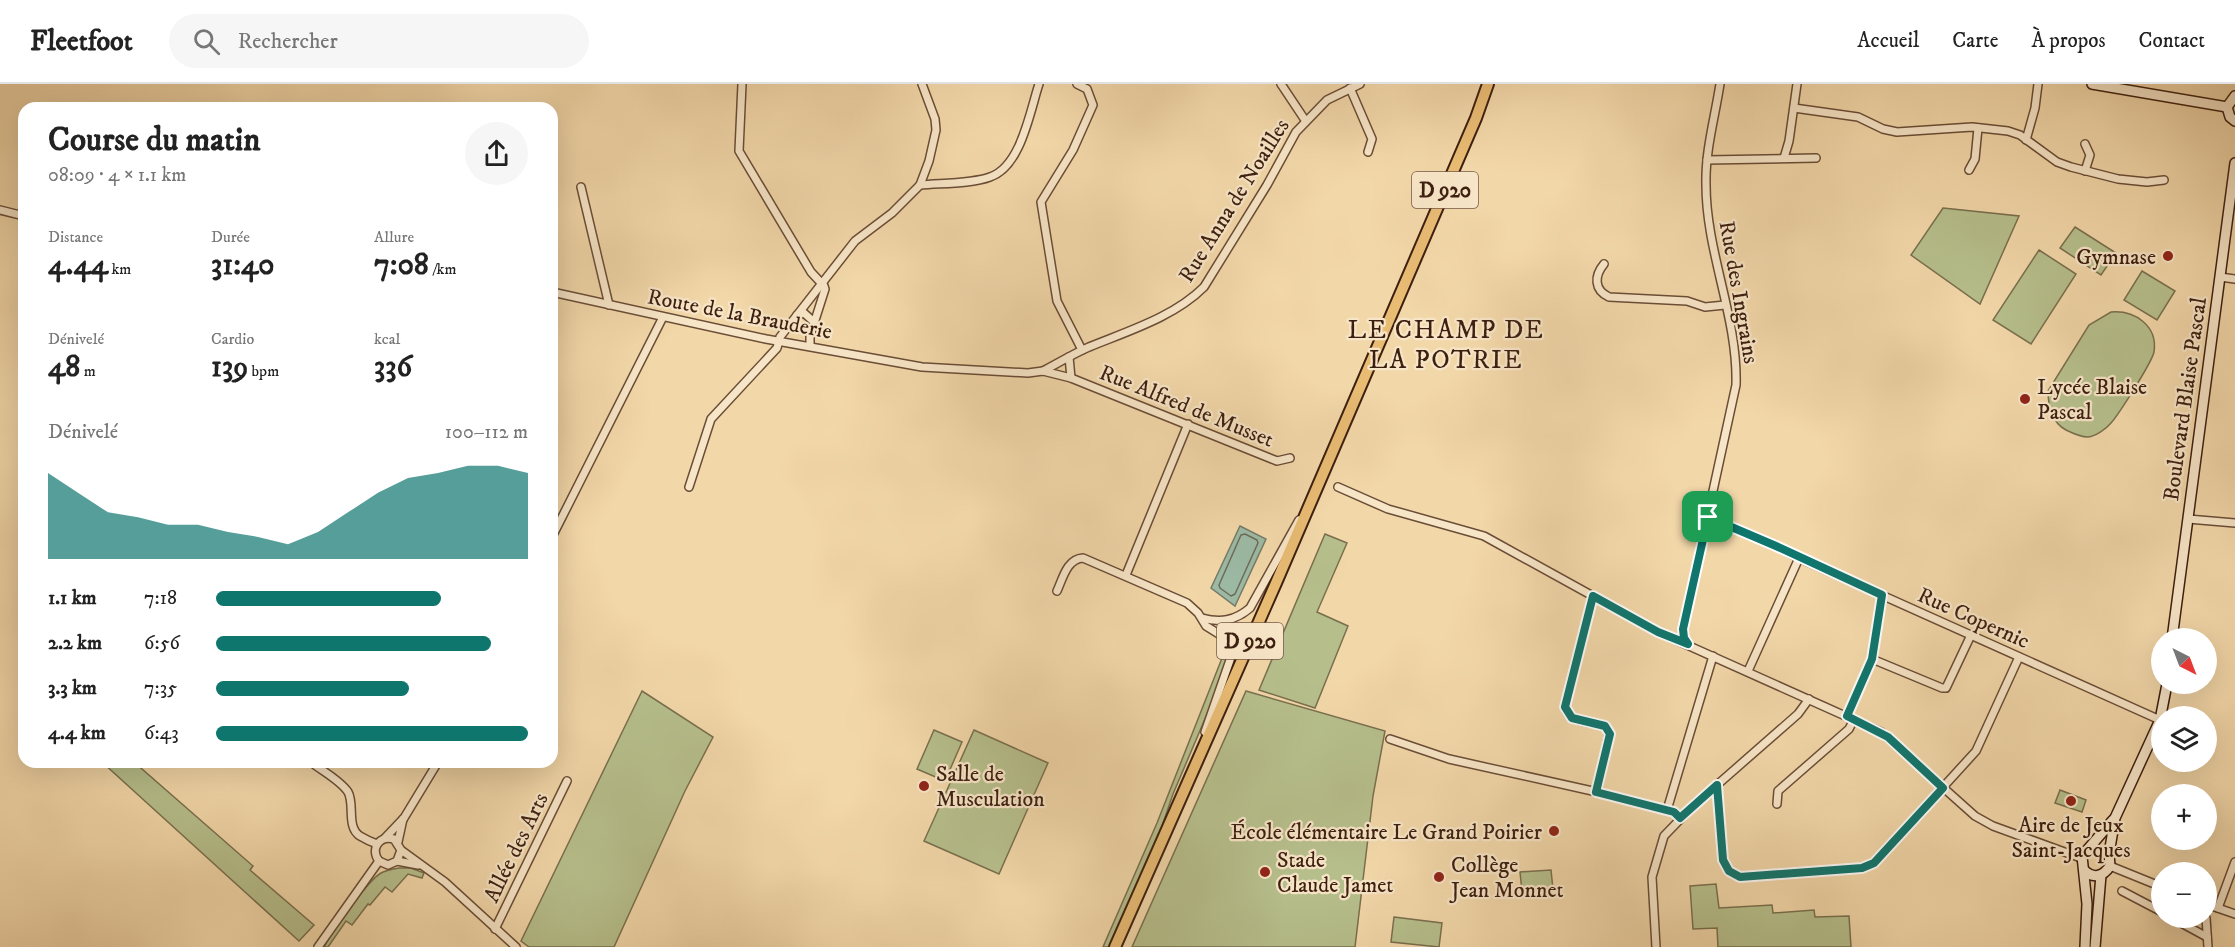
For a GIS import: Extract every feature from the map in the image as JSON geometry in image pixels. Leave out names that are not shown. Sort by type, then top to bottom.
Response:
[{"type":"main road","name":"D 920","points":[[1115,947],[1311,501],[1476,118],[1488,84]]},
{"type":"main road","name":"D 920","points":[[1476,118],[1494,84]]},
{"type":"street","points":[[742,84],[739,151],[811,272],[825,290],[814,322],[810,346]]},
{"type":"street","points":[[688,488],[711,419],[777,348],[779,341],[796,316],[855,241],[897,209],[920,184],[929,161],[936,130],[933,113],[922,84]]},
{"type":"street","points":[[920,184],[981,179],[999,173],[1017,149],[1039,84]]},
{"type":"street","points":[[1077,84],[1087,88],[1093,105],[1073,150],[1041,202],[1057,301],[1082,350]]},
{"type":"street","points":[[1281,84],[1305,120]]},
{"type":"street","name":"Rue Anna de Noailles","points":[[1043,370],[1082,350],[1171,312],[1196,296],[1204,287],[1305,120],[1327,100],[1360,84]]},
{"type":"street","name":"Rue des Ingrains","points":[[1688,644],[1684,638],[1683,629],[1736,385],[1735,357],[1708,212],[1706,184],[1707,160],[1720,84]]},
{"type":"street","points":[[1784,159],[1789,141],[1797,84]]},
{"type":"street","points":[[2026,140],[2035,108],[2038,84]]},
{"type":"street","points":[[2092,84],[2227,107]]},
{"type":"street","points":[[1350,88],[1372,139],[1368,152]]},
{"type":"street","points":[[2227,107],[2235,96]]},
{"type":"street","points":[[2227,107],[2230,117],[2235,121]]},
{"type":"street","points":[[1794,108],[1858,117],[1883,129],[1897,132],[1978,128],[2008,131],[2026,140],[2057,162],[2085,171],[2118,179],[2147,182],[2164,180]]},
{"type":"street","points":[[1969,170],[1975,159],[1978,128]]},
{"type":"street","points":[[2085,144],[2090,155],[2085,171]]},
{"type":"street","points":[[1707,160],[1816,158]]},
{"type":"street","name":"Boulevard Blaise Pascal","points":[[2173,628],[2235,163]]},
{"type":"street","points":[[581,187],[609,305]]},
{"type":"street","points":[[0,210],[18,214]]},
{"type":"street","points":[[1604,264],[1596,275],[1596,284],[1599,290],[1609,297],[1687,301],[1705,307],[1725,305]]},
{"type":"street","points":[[2220,277],[2235,279]]},
{"type":"street","name":"Route de la Brauderie","points":[[558,293],[779,341],[922,367]]},
{"type":"street","points":[[796,316],[804,313],[814,322]]},
{"type":"street","points":[[558,525],[663,317]]},
{"type":"street","name":"Rue Alfred de Musset","points":[[1069,357],[1071,378]]},
{"type":"street","name":"Rue Alfred de Musset","points":[[922,367],[1029,373],[1043,370],[1071,378],[1277,461],[1290,458]]},
{"type":"street","points":[[1126,575],[1188,424]]},
{"type":"street","points":[[1338,487],[1388,509],[1474,532],[1658,632],[1850,718],[1888,737],[1966,808],[1994,826],[2081,858]]},
{"type":"street","points":[[1202,618],[1226,621],[1250,609],[1311,501]]},
{"type":"street","name":"Rue Copernic","points":[[1708,517],[2151,716]]},
{"type":"street","points":[[2188,519],[2235,523]]},
{"type":"street","points":[[1057,591],[1069,564],[1078,558],[1089,559],[1187,603],[1202,618],[1206,626],[1227,639],[1231,654],[1188,780]]},
{"type":"street","points":[[1748,671],[1799,558]]},
{"type":"street","points":[[1777,804],[1778,791],[1849,729],[1850,718],[1872,659],[1882,595]]},
{"type":"street","points":[[1593,596],[1565,707],[1572,718],[1605,726],[1610,734],[1596,792]]},
{"type":"street","points":[[1872,659],[1946,688],[1971,635]]},
{"type":"street","points":[[1666,810],[1713,656]]},
{"type":"street","points":[[1717,785],[1723,860],[1729,871],[1740,877],[1869,866],[1976,751],[2019,657]]},
{"type":"street","points":[[1656,947],[1652,877],[1664,836],[1680,818],[1801,711],[1809,699]]},
{"type":"street","points":[[1390,739],[1449,759],[1675,812],[1680,818]]},
{"type":"street","points":[[2085,947],[2087,904],[2081,858],[2115,818],[2151,740]]},
{"type":"street","points":[[319,768],[346,789],[350,798],[352,821],[356,833],[377,844]]},
{"type":"street","points":[[419,865],[397,861],[388,865],[379,861],[375,853],[377,844],[404,818],[434,768]]},
{"type":"street","name":"Allée des Arts","points":[[495,929],[567,782]]},
{"type":"street","points":[[404,818],[398,842],[401,850],[445,882],[516,947]]},
{"type":"street","points":[[2084,870],[2093,876],[2101,875],[2110,866],[2109,854],[2115,818]]},
{"type":"street","points":[[385,838],[398,842]]},
{"type":"street","points":[[2091,847],[2103,848],[2109,854]]},
{"type":"street","points":[[397,861],[401,850]]},
{"type":"street","points":[[318,947],[379,861]]},
{"type":"street","points":[[2235,862],[2218,908],[2235,914]]},
{"type":"street","points":[[2110,866],[2151,883]]},
{"type":"street","points":[[2096,947],[2101,875]]},
{"type":"street","points":[[2122,891],[2151,906]]},
{"type":"street","points":[[2190,928],[2207,937]]},
{"type":"street","points":[[2207,928],[2208,947]]},
{"type":"green space","points":[[1943,208],[2019,216],[1980,304],[1911,255]]},
{"type":"green space","points":[[2075,227],[2116,253],[2101,275],[2060,248]]},
{"type":"green space","points":[[2039,250],[2076,274],[2031,344],[1993,320]]},
{"type":"green space","points":[[2142,271],[2175,291],[2157,320],[2124,300]]},
{"type":"green space","points":[[2111,312],[2128,314],[2143,322],[2152,334],[2154,352],[2135,388],[2111,423],[2094,435],[2088,437],[2076,435],[2057,423],[2050,408],[2048,391],[2089,325]]},
{"type":"green space","points":[[1325,534],[1347,543],[1317,612],[1348,626],[1315,708],[1259,690]]},
{"type":"green space","points":[[1226,648],[1227,662],[1216,693],[1173,794],[1161,829],[1109,947],[1103,947],[1157,823]]},
{"type":"green space","points":[[642,691],[713,737],[685,791],[614,947],[529,947],[521,941]]},
{"type":"green space","name":"Stade Claude Jamet","points":[[1246,691],[1385,731],[1373,796],[1355,947],[1132,947]]},
{"type":"green space","points":[[934,730],[962,742],[945,781],[917,769]]},
{"type":"green space","points":[[974,730],[1048,763],[999,874],[924,841]]},
{"type":"green space","points":[[109,768],[141,768],[253,866],[250,870],[314,925],[299,941]]},
{"type":"green space","name":"Aire de Jeux Saint-Jacques","points":[[2060,790],[2086,800],[2082,812],[2055,803]]},
{"type":"green space","points":[[399,868],[411,868],[424,873],[422,878],[408,874],[392,892],[385,887],[352,925],[346,921],[328,947],[324,947],[367,886],[381,873]]},
{"type":"green space","points":[[1551,870],[1553,889],[1522,892],[1520,872]]},
{"type":"green space","points":[[1716,884],[1719,908],[1772,905],[1773,913],[1814,910],[1815,917],[1849,916],[1851,947],[1718,947],[1717,928],[1693,929],[1690,886]]},
{"type":"green space","points":[[1394,917],[1442,923],[1439,947],[1391,942]]},
{"type":"water","points":[[1240,526],[1266,539],[1235,606],[1211,588]]},
{"type":"place","name":"Gymnase","points":[[2168,256]]},
{"type":"place","name":"Lycée Blaise Pascal","points":[[2025,399]]},
{"type":"place","name":"Salle de Musculation","points":[[924,786]]},
{"type":"place","name":"Aire de Jeux Saint-Jacques","points":[[2071,801]]},
{"type":"place","name":"École élémentaire Le Grand Poirier","points":[[1554,831]]},
{"type":"place","name":"Stade Claude Jamet","points":[[1265,872]]},
{"type":"place","name":"Collège Jean Monnet","points":[[1439,877]]},
{"type":"district","name":"LE CHAMP DE LA POTRIE","points":[[1446,344]]},
{"type":"route","points":[[1708,517],[1882,595],[1872,659],[1847,716],[1888,737],[1943,788],[1869,866],[1740,877],[1725,867],[1723,860],[1717,785],[1680,818],[1674,812],[1596,792],[1610,734],[1605,726],[1572,718],[1565,707],[1593,596],[1658,632],[1688,644],[1684,638],[1683,629],[1708,517]]}]
